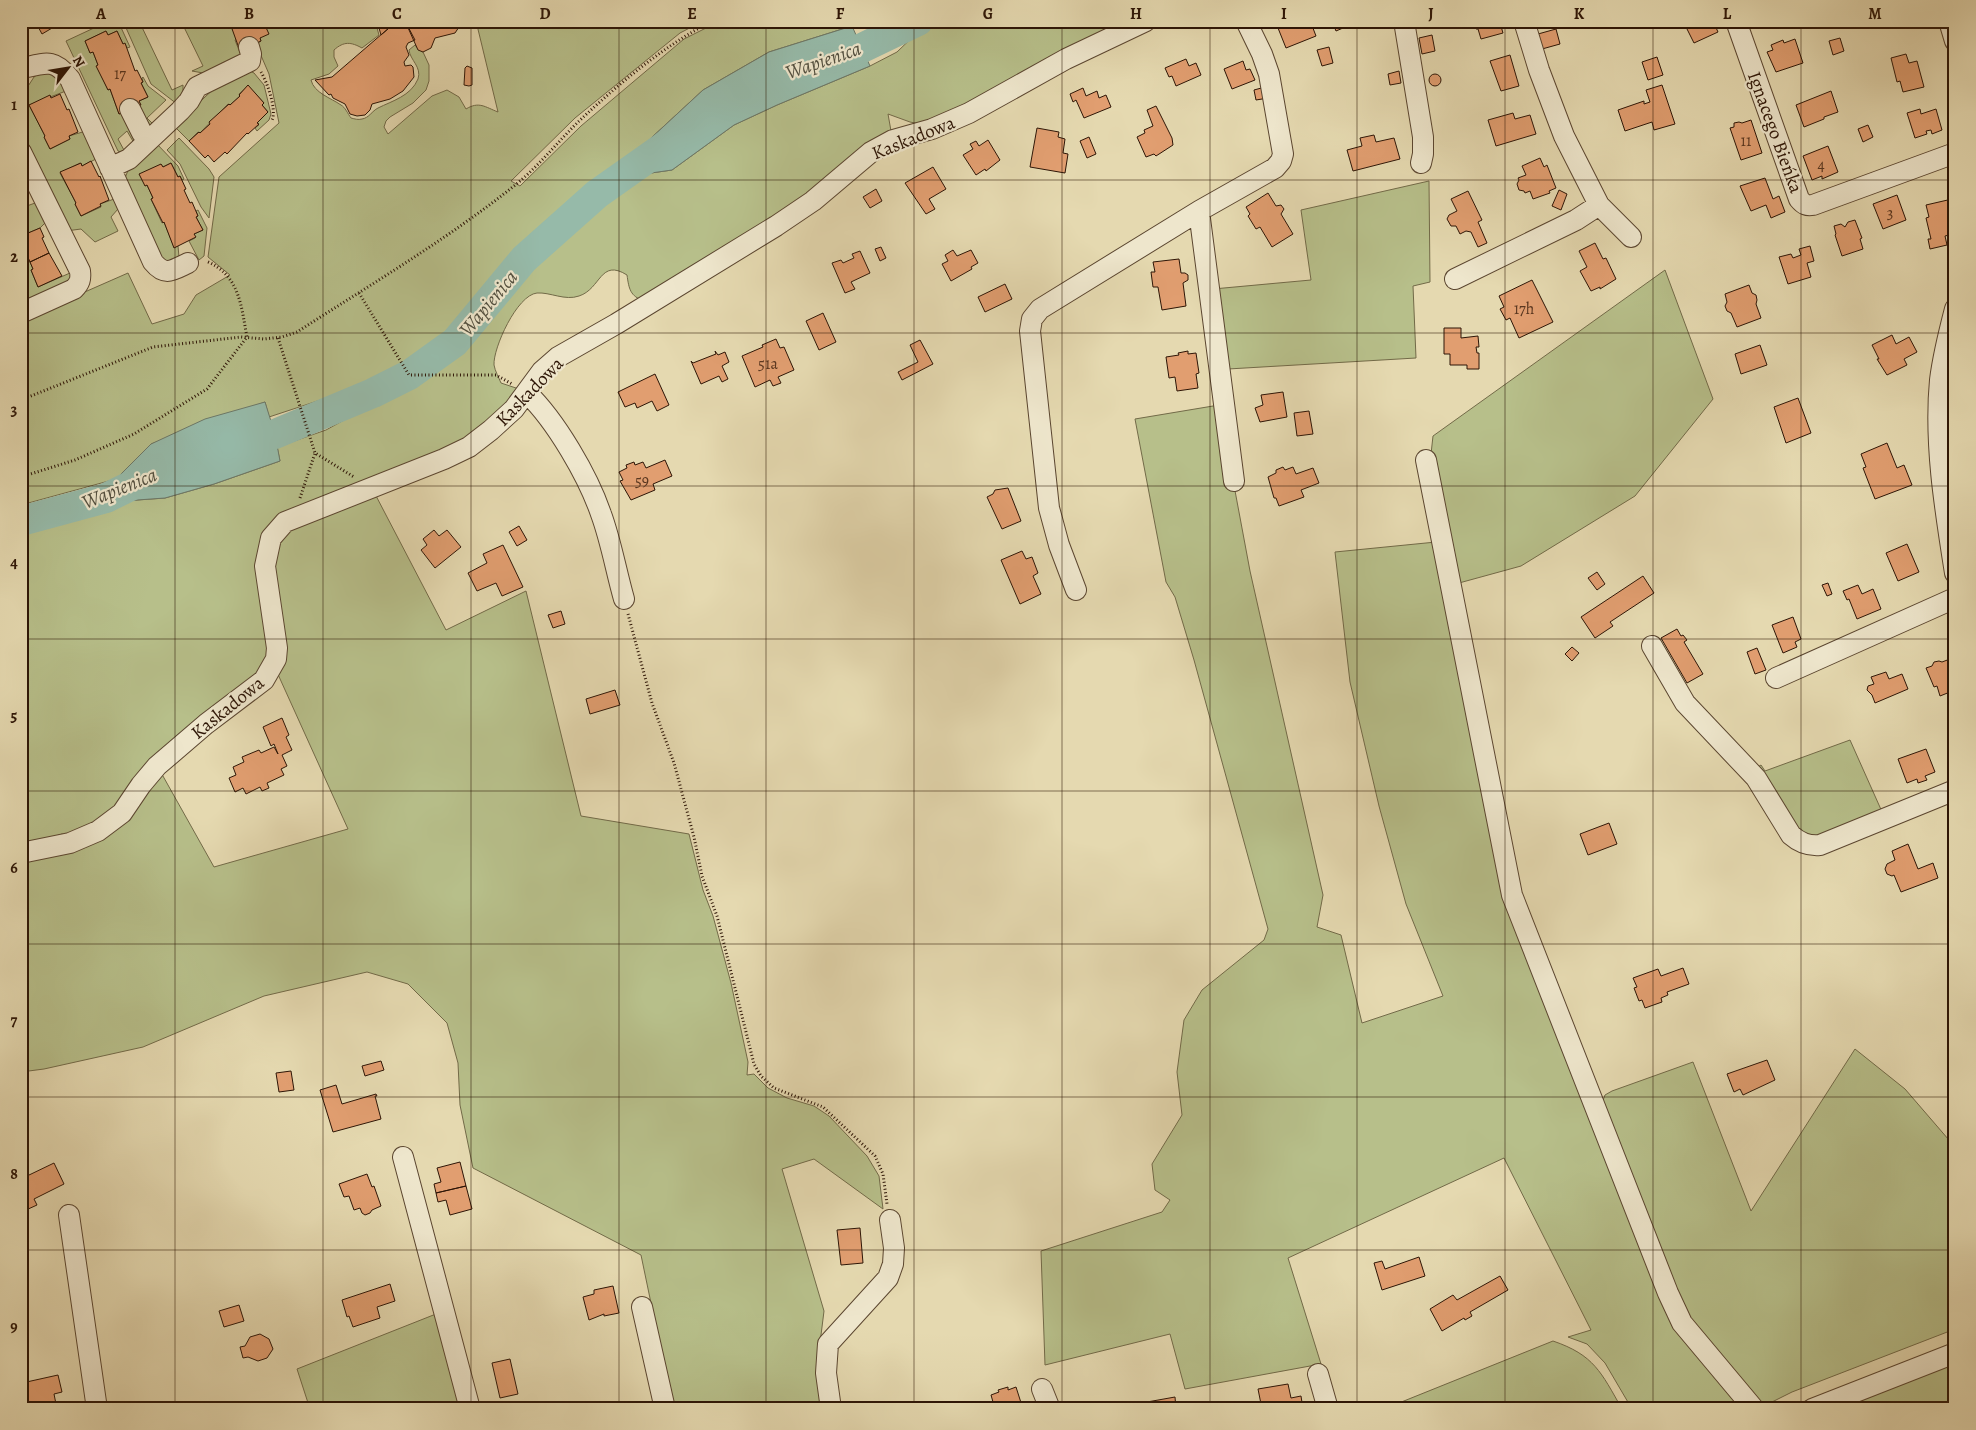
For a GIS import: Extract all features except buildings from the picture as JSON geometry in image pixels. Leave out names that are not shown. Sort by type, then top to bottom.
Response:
[{"type":"street","name":"Kaskadowa","points":[[21,853],[70,843],[98,832],[122,812],[157,766],[206,724],[264,680],[276,659],[277,648],[264,566],[271,538],[285,522],[373,488],[469,447],[508,414],[528,393],[542,371],[558,357],[616,324],[794,214],[871,152],[893,140],[932,129],[969,114],[1066,59],[1146,21]]},
{"type":"street","points":[[1076,590],[1059,545],[1049,508],[1030,331],[1032,319],[1040,309],[1199,211],[1275,168],[1281,161],[1284,154],[1269,74],[1262,54],[1246,21]]},
{"type":"street","points":[[1404,21],[1423,137],[1423,154],[1420,163]]},
{"type":"street","points":[[1524,21],[1539,70],[1564,136],[1599,205],[1630,237]]},
{"type":"street","name":"Ignacego Bieńka","points":[[1736,21],[1799,199],[1803,204],[1808,206],[1814,205],[1955,153]]},
{"type":"street","points":[[1949,21],[1955,41]]},
{"type":"street","points":[[110,168],[129,159],[188,101],[197,87],[250,54]]},
{"type":"street","points":[[23,67],[44,63],[56,64],[63,69],[70,79],[153,262],[158,269],[165,272],[197,262]]},
{"type":"street","points":[[130,109],[142,133],[148,140]]},
{"type":"street","points":[[21,152],[80,271],[81,278],[79,285],[74,289],[21,313]]},
{"type":"street","points":[[1455,279],[1576,220],[1599,205]]},
{"type":"street","points":[[1199,211],[1234,481]]},
{"type":"street","points":[[1955,309],[1944,352],[1939,406],[1943,478],[1955,573]]},
{"type":"street","points":[[528,393],[545,412],[567,445],[601,513],[624,599]]},
{"type":"street","points":[[1426,460],[1512,895],[1668,1294],[1682,1323],[1754,1409]]},
{"type":"street","points":[[1776,678],[1955,598]]},
{"type":"street","points":[[1652,646],[1685,704],[1756,778],[1791,835],[1798,841],[1810,846],[1820,845],[1955,790]]},
{"type":"street","points":[[403,1156],[470,1409]]},
{"type":"street","points":[[69,1215],[97,1409]]},
{"type":"street","points":[[831,1409],[826,1373],[828,1344],[888,1278],[893,1264],[894,1248],[890,1220]]},
{"type":"street","points":[[642,1307],[665,1409]]},
{"type":"street","points":[[1812,1409],[1955,1353]]},
{"type":"street","points":[[1318,1374],[1328,1409]]},
{"type":"street","points":[[1042,1389],[1050,1409]]},
{"type":"path","points":[[21,400],[153,348],[214,339],[278,338],[297,332],[433,244],[515,185],[578,123],[649,61],[684,36],[712,21]]},
{"type":"path","points":[[250,54],[266,79],[273,113],[272,120]]},
{"type":"path","points":[[21,477],[75,460],[134,434],[207,389],[247,338],[239,294],[222,269],[197,262]]},
{"type":"path","points":[[359,293],[409,374],[496,375],[528,393]]},
{"type":"path","points":[[278,338],[315,453],[293,518]]},
{"type":"path","points":[[315,453],[373,488]]},
{"type":"path","points":[[624,599],[652,703],[674,763],[694,837],[702,876],[717,916],[754,1064],[761,1076],[774,1088],[823,1107],[875,1156],[883,1174],[890,1220]]},
{"type":"green space","points":[[109,21],[118,21],[130,47],[127,48],[123,44],[117,31],[108,35],[106,31],[85,41],[90,53],[93,52],[97,66],[108,90],[110,89],[119,114],[123,113],[136,139],[134,143],[127,131],[118,139],[125,152],[123,153],[118,151],[66,41]]},
{"type":"green space","points":[[123,21],[139,21],[172,90],[183,85],[183,93],[177,104],[151,84]]},
{"type":"green space","points":[[181,21],[226,21],[231,26],[237,39],[235,40],[242,58],[203,73],[192,71],[203,66]]},
{"type":"green space","points":[[263,21],[375,21],[379,35],[362,48],[348,43],[341,45],[334,50],[334,57],[338,66],[329,74],[311,80],[319,92],[342,106],[351,118],[355,119],[367,117],[376,109],[411,90],[419,75],[409,50],[415,45],[423,52],[429,65],[429,81],[426,90],[413,103],[386,121],[384,127],[388,134],[432,96],[447,90],[459,97],[466,109],[478,105],[498,112],[476,21],[703,21],[680,33],[575,118],[511,181],[520,186],[581,126],[684,39],[720,21],[849,21],[852,26],[769,52],[703,90],[650,139],[637,161],[592,188],[517,253],[445,339],[369,384],[269,417],[265,402],[151,444],[116,479],[21,505],[21,320],[128,273],[152,324],[184,314],[196,295],[230,275],[208,257],[219,177],[279,123],[269,74],[256,44],[261,41]]},
{"type":"green space","points":[[936,21],[1137,21],[1005,90],[920,124],[888,114],[891,131],[808,197],[644,301],[636,297],[631,291],[627,275],[611,270],[601,276],[592,287],[579,296],[568,298],[537,293],[529,296],[514,312],[508,323],[497,347],[494,365],[501,383],[519,389],[488,428],[266,537],[270,657],[261,673],[120,809],[72,838],[62,834],[41,841],[21,844],[21,529],[74,517],[123,501],[165,498],[214,484],[280,461],[277,447],[326,430],[413,382],[460,348],[531,267],[604,203],[644,174],[672,170],[734,125],[870,66],[897,52],[922,28]]},
{"type":"green space","points":[[250,71],[264,85],[271,114],[269,120],[257,131],[255,128],[259,125],[257,123],[268,112],[262,105],[264,103],[248,86],[239,94],[240,96],[230,105],[228,104],[200,133],[198,132],[189,141],[174,126],[220,83]]},
{"type":"green space","points":[[54,73],[66,91],[29,105],[50,149],[70,139],[69,136],[86,131],[98,158],[82,166],[80,163],[60,173],[81,216],[101,207],[100,204],[117,198],[118,209],[111,217],[118,231],[95,242],[81,229],[66,231],[21,134],[21,97],[38,74]]},
{"type":"green space","points":[[143,77],[148,86],[166,100],[147,118],[155,126],[149,127],[136,107],[139,101],[148,97],[141,83],[143,82]]},
{"type":"green space","points":[[179,138],[209,169],[214,177],[209,218],[201,207],[180,164],[167,150]]},
{"type":"green space","points":[[156,143],[178,166],[184,179],[182,180],[180,176],[178,177],[171,163],[163,167],[161,164],[145,186],[147,185],[153,198],[151,199],[162,223],[164,222],[174,247],[178,246],[179,257],[177,260],[162,261],[125,178],[129,168]]},
{"type":"green space","points":[[1429,181],[1430,282],[1413,286],[1416,358],[1228,369],[1213,289],[1311,280],[1301,210]]},
{"type":"green space","points":[[38,202],[47,221],[40,228],[21,236],[21,208]]},
{"type":"green space","points":[[198,210],[207,228],[204,256],[199,260],[189,241],[195,238],[194,234],[203,230],[196,217],[198,216],[196,211]]},
{"type":"green space","points":[[21,250],[27,255],[38,287],[70,273],[72,276],[70,280],[27,300],[22,299]]},
{"type":"green space","points":[[1665,270],[1713,399],[1635,496],[1521,566],[1459,583],[1431,454],[1433,436]]},
{"type":"green space","points":[[1219,405],[1250,571],[1323,895],[1317,927],[1341,935],[1362,1023],[1443,996],[1406,904],[1379,806],[1350,682],[1335,552],[1436,542],[1504,877],[1664,1296],[1747,1409],[1632,1409],[1605,1363],[1587,1344],[1568,1337],[1591,1330],[1504,1158],[1288,1258],[1321,1364],[1185,1389],[1170,1334],[1045,1365],[1041,1251],[1162,1212],[1170,1200],[1155,1190],[1152,1164],[1182,1115],[1177,1072],[1184,1020],[1202,990],[1264,940],[1268,929],[1194,660],[1175,597],[1166,582],[1135,419]]},
{"type":"green space","points":[[374,492],[446,630],[526,591],[581,816],[689,834],[703,890],[713,916],[731,983],[748,1062],[747,1075],[754,1074],[768,1088],[787,1098],[814,1106],[829,1116],[867,1156],[879,1176],[883,1209],[814,1159],[782,1169],[824,1311],[820,1343],[824,1409],[673,1409],[641,1255],[473,1168],[460,1105],[458,1063],[447,1023],[408,984],[367,972],[264,996],[143,1047],[44,1069],[21,1072],[21,856],[80,844],[159,769],[214,867],[348,829],[276,670],[270,585],[282,530]]},
{"type":"green space","points":[[1850,740],[1883,814],[1847,830],[1804,839],[1753,770],[1761,765],[1765,771]]},
{"type":"green space","points":[[1855,1049],[1905,1089],[1955,1147],[1955,1329],[1792,1392],[1760,1408],[1683,1314],[1602,1103],[1605,1095],[1612,1091],[1693,1062],[1751,1211]]},
{"type":"green space","points":[[441,1312],[464,1409],[310,1409],[297,1369]]},
{"type":"green space","points":[[1553,1341],[1578,1352],[1595,1366],[1622,1409],[1384,1409]]},
{"type":"green space","points":[[1955,1363],[1955,1409],[1840,1409]]},
{"type":"water","points":[[852,26],[870,66],[734,125],[672,170],[644,174],[637,161],[650,139],[703,90],[769,52]]},
{"type":"water","points":[[265,402],[275,434],[280,461],[214,484],[165,498],[123,501],[116,479],[151,444],[205,419]]},
{"type":"waterway","name":"Wapienica","points":[[823,61],[862,48],[918,21]]},
{"type":"waterway","name":"Wapienica","points":[[235,444],[275,434],[373,393],[409,375],[455,342],[524,259],[597,194],[672,141]]},
{"type":"waterway","name":"Wapienica","points":[[21,521],[106,498],[157,473]]}]
